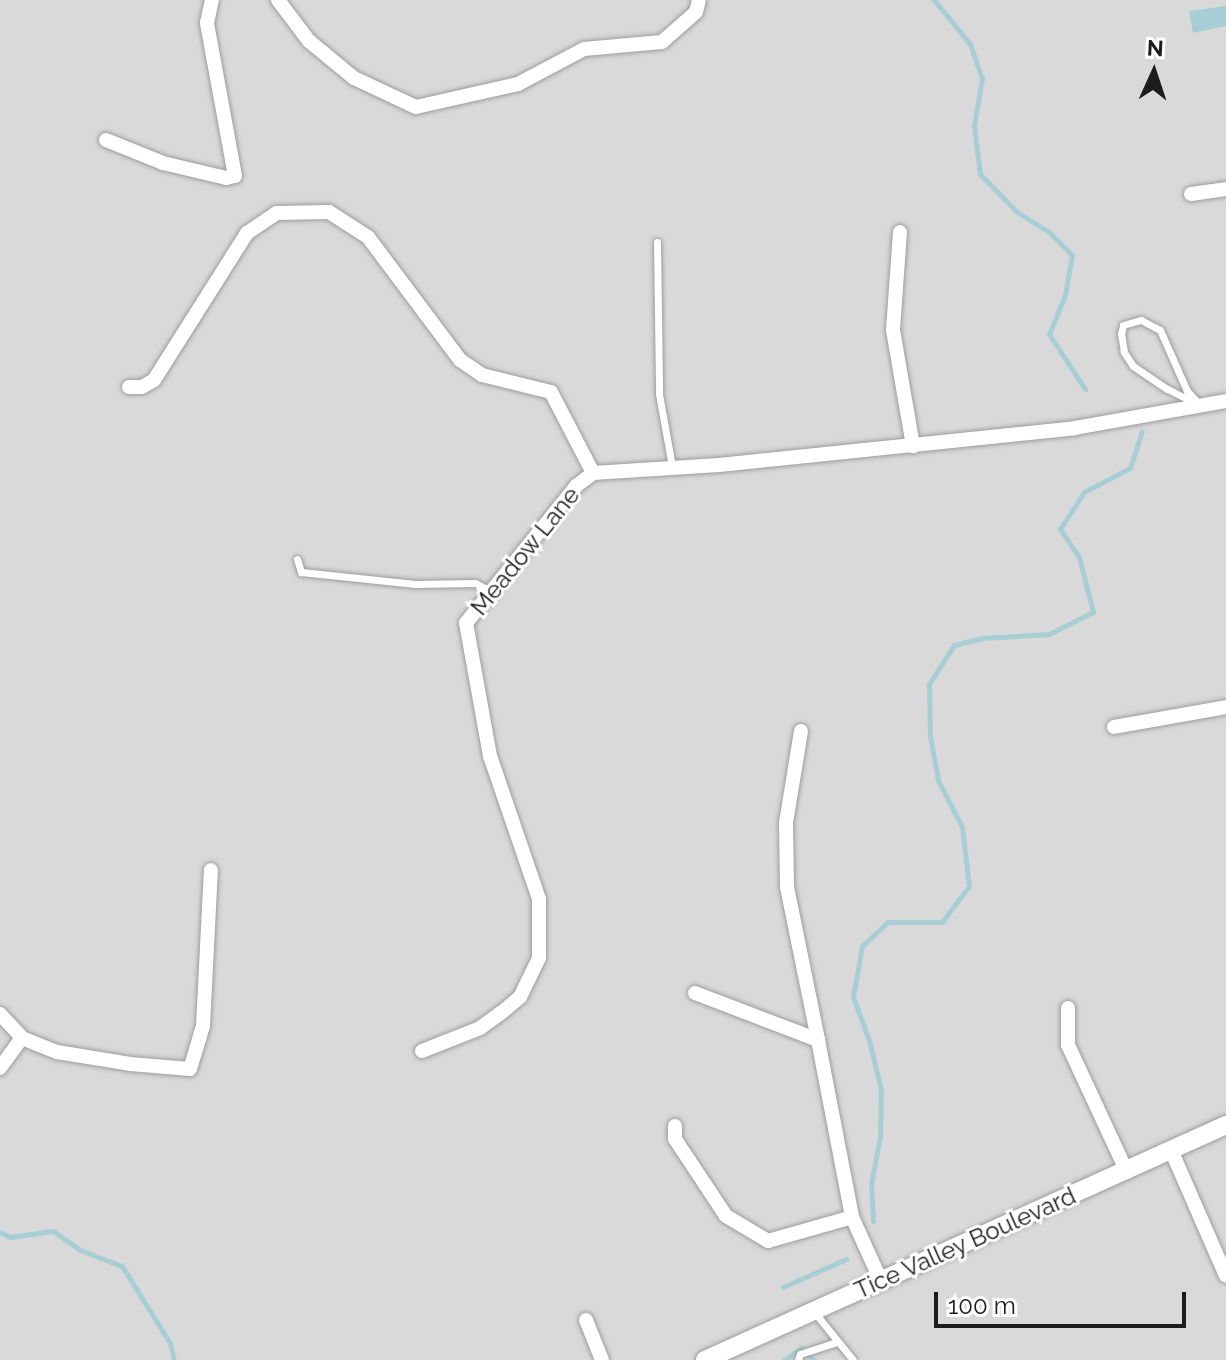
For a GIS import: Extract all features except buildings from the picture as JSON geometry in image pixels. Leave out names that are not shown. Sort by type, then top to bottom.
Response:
[{"type":"street","points":[[106,140],[163,163],[226,178],[235,176],[207,23],[212,0]]},
{"type":"street","points":[[278,0],[309,41],[354,78],[416,107],[518,84],[584,49],[662,42],[696,12],[699,0]]},
{"type":"street","points":[[1191,194],[1226,189]]},
{"type":"street","points":[[129,387],[142,387],[154,380],[247,233],[277,213],[329,212],[368,237],[460,360],[482,375],[551,392],[593,473]]},
{"type":"street","points":[[900,232],[893,330],[913,446]]},
{"type":"street","name":"Meadow Lane","points":[[422,1051],[480,1028],[520,997],[535,973],[542,944],[539,899],[490,756],[466,623],[576,486],[593,473],[719,465],[1075,428],[1226,401]]},
{"type":"street","points":[[1114,727],[1226,707]]},
{"type":"street","points":[[801,731],[786,823],[787,887],[852,1217],[881,1281]]},
{"type":"street","points":[[0,1014],[22,1038],[85,1058],[190,1069],[203,1026],[211,870]]},
{"type":"street","points":[[695,993],[818,1040]]},
{"type":"street","points":[[1068,1008],[1068,1045],[1126,1170]]},
{"type":"street","points":[[0,1068],[22,1038]]},
{"type":"street","name":"Tice Valley Boulevard","points":[[705,1360],[1226,1125]]},
{"type":"street","points":[[675,1126],[675,1139],[726,1216],[768,1241],[852,1217]]},
{"type":"street","points":[[1171,1150],[1226,1276]]},
{"type":"street","points":[[586,1320],[602,1360]]},
{"type":"lane","points":[[657,242],[659,394],[672,466]]},
{"type":"lane","points":[[1141,320],[1160,330],[1187,391],[1201,406],[1167,389],[1133,366],[1124,352],[1123,325],[1141,320]]},
{"type":"lane","points":[[297,559],[301,572],[415,584],[475,583],[491,591]]},
{"type":"lane","points":[[813,1311],[853,1360]]},
{"type":"lane","points":[[799,1357],[837,1342]]},
{"type":"shaded area","points":[[0,0],[1226,0],[1226,1360],[0,1360]]},
{"type":"water","points":[[1226,6],[1226,26],[1193,33],[1189,11]]},
{"type":"waterway","points":[[934,0],[970,44],[982,78],[974,126],[980,174],[1017,212],[1048,231],[1072,255],[1065,295],[1049,334],[1085,389]]},
{"type":"waterway","points":[[873,1221],[871,1184],[880,1136],[881,1090],[869,1040],[853,997],[862,946],[888,922],[942,922],[969,886],[962,827],[938,780],[930,736],[929,684],[954,645],[982,638],[1049,634],[1093,612],[1079,557],[1060,529],[1084,492],[1130,468],[1142,432]]},
{"type":"waterway","points":[[0,1232],[10,1237],[53,1231],[80,1250],[122,1266],[170,1343],[174,1360]]},
{"type":"waterway","points":[[783,1287],[846,1259]]},
{"type":"waterway","points":[[784,1360],[801,1348],[814,1360]]}]
